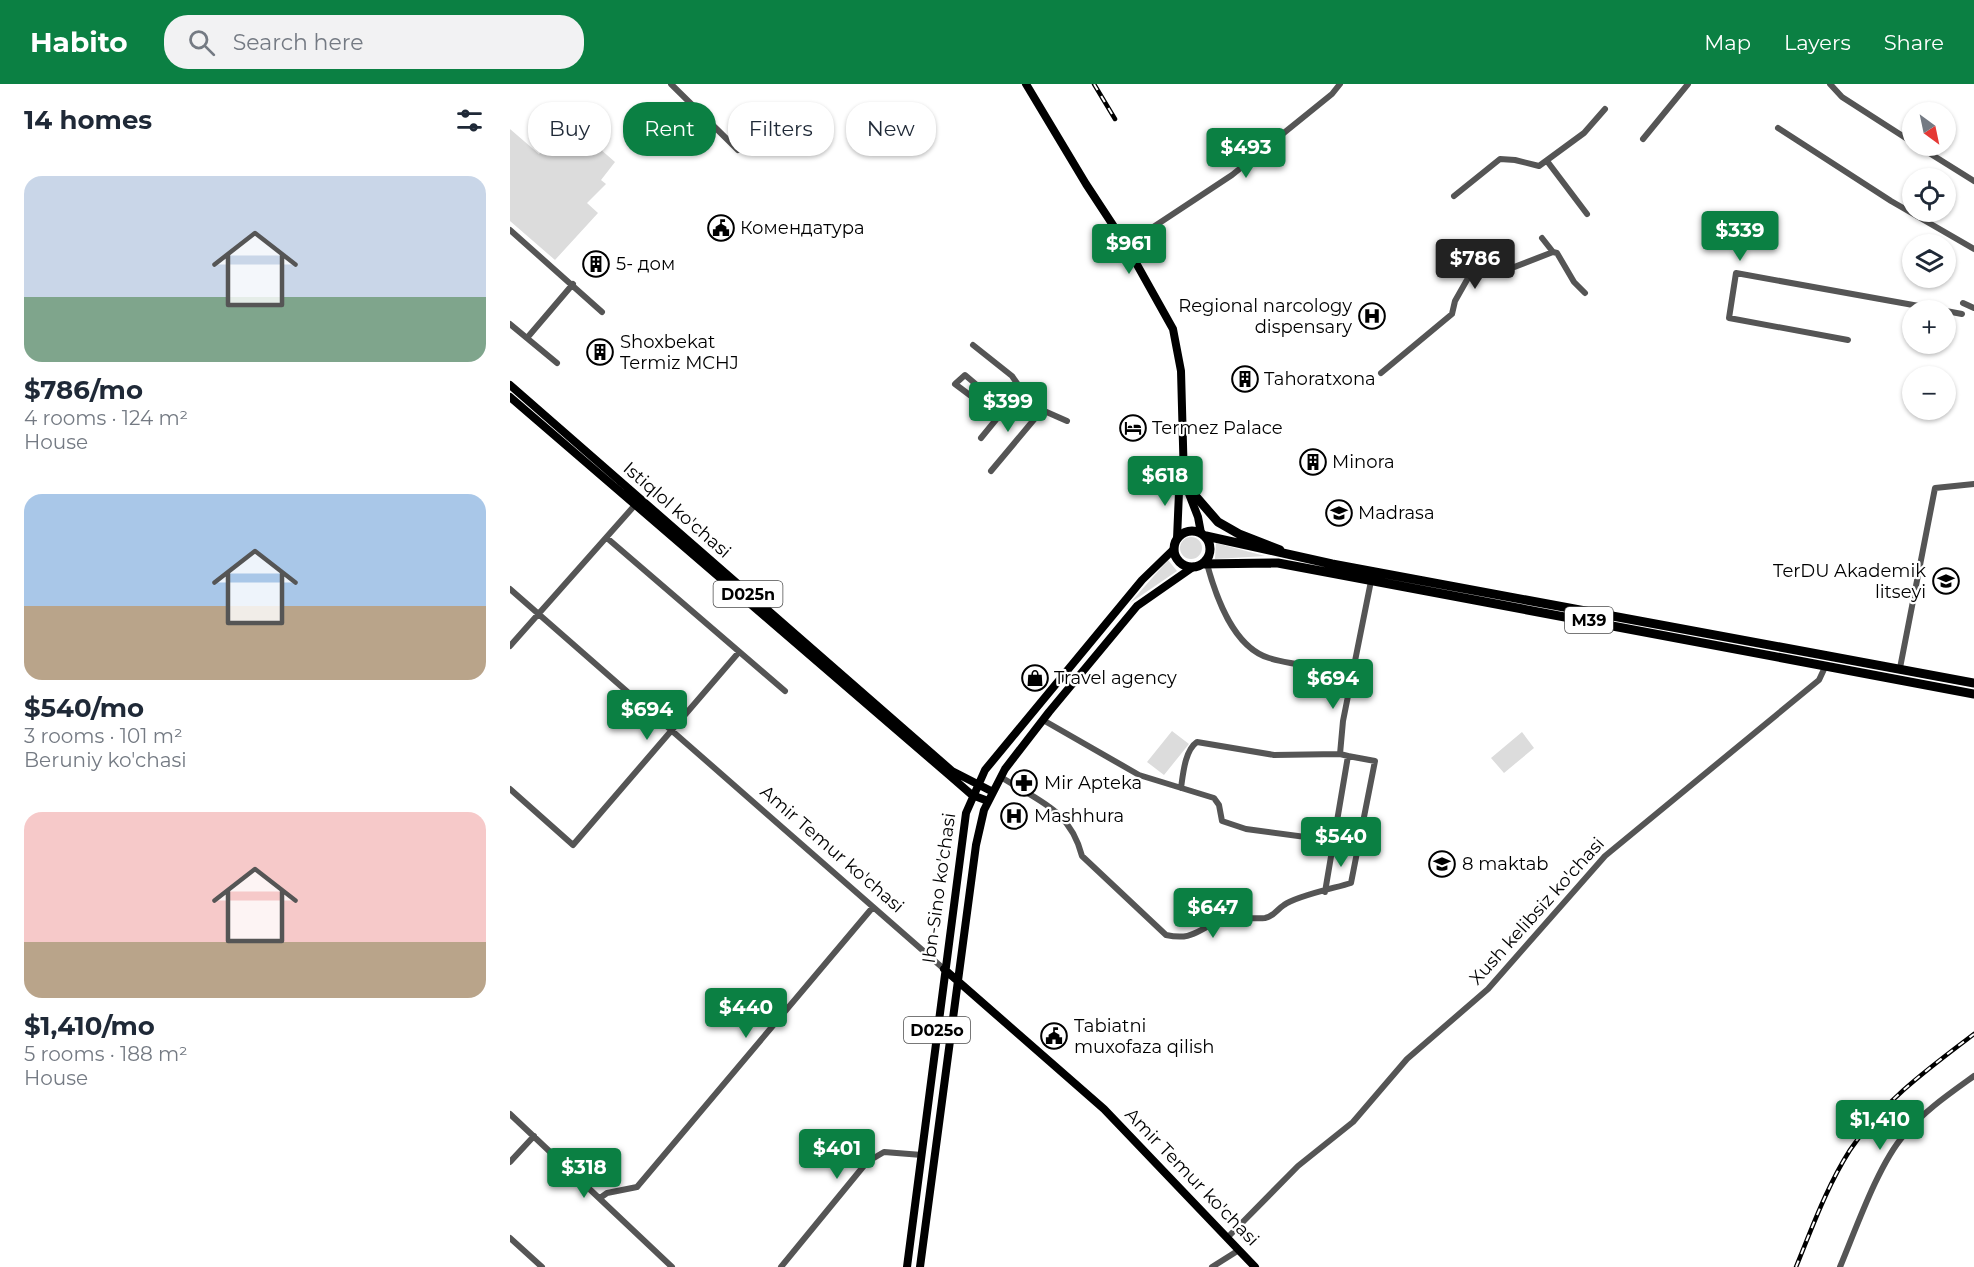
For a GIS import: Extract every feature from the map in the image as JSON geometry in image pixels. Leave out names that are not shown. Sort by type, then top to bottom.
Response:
[{"type":"highway","points":[[1184,482],[1218,522],[1239,534],[1273,545],[1285,552]]},
{"type":"highway","points":[[1188,531],[1203,535],[1210,551],[1201,565],[1179,562],[1175,544],[1188,531]]},
{"type":"highway","name":"M39","points":[[1203,535],[1364,570],[1974,683]]},
{"type":"highway","name":"M39","points":[[1201,565],[1278,563],[1974,694]]},
{"type":"main road","points":[[1026,84],[1166,312],[1176,337],[1183,398],[1184,482],[1203,535]]},
{"type":"main road","name":"Istiqlol ko'chasi","points":[[510,385],[943,763],[991,796]]},
{"type":"main road","name":"Istiqlol ko'chasi","points":[[510,397],[972,795],[991,796]]},
{"type":"main road","points":[[1175,544],[1179,492],[1184,482]]},
{"type":"main road","name":"Ibn-Sino ko'chasi","points":[[907,1267],[944,969],[966,813],[972,795],[985,770],[1142,580],[1175,544]]},
{"type":"main road","name":"Ibn-Sino ko'chasi","points":[[920,1267],[976,845],[991,796],[1001,777],[1043,720],[1137,606],[1201,565]]},
{"type":"main road","name":"Amir Temur ko'chasi","points":[[944,969],[1104,1109],[1255,1267]]},
{"type":"street","points":[[671,84],[728,140]]},
{"type":"street","points":[[1126,245],[1232,175],[1332,94],[1340,84]]},
{"type":"street","points":[[1642,139],[1688,84]]},
{"type":"street","points":[[1830,84],[1842,97],[1902,136]]},
{"type":"street","points":[[1454,196],[1500,159],[1539,166],[1584,133],[1605,109]]},
{"type":"street","points":[[1778,128],[1881,195],[1974,249]]},
{"type":"street","points":[[1934,156],[1974,181]]},
{"type":"street","points":[[1547,161],[1587,214]]},
{"type":"street","points":[[510,230],[602,312]]},
{"type":"street","points":[[1542,238],[1553,252],[1557,253],[1574,282],[1585,293]]},
{"type":"street","points":[[1381,373],[1452,314],[1455,301],[1472,271],[1496,274],[1553,252]]},
{"type":"street","points":[[1848,340],[1729,318],[1736,273],[1746,272],[1902,302]]},
{"type":"street","points":[[527,338],[573,284]]},
{"type":"street","points":[[1963,303],[1974,308]]},
{"type":"street","points":[[1956,313],[1962,314]]},
{"type":"street","points":[[510,324],[557,363]]},
{"type":"street","points":[[973,345],[1012,376],[1021,389],[1042,410],[1067,421]]},
{"type":"street","points":[[999,417],[955,384],[965,375],[1005,409]]},
{"type":"street","points":[[981,438],[1021,389]]},
{"type":"street","points":[[991,471],[1042,410]]},
{"type":"street","points":[[1900,668],[1935,488],[1974,484]]},
{"type":"street","points":[[510,646],[635,505]]},
{"type":"street","points":[[607,538],[785,691]]},
{"type":"street","points":[[1201,565],[1221,609],[1250,647],[1270,658],[1353,672]]},
{"type":"street","points":[[1340,754],[1371,581]]},
{"type":"street","name":"Amir Temur ko'chasi","points":[[510,589],[944,969]]},
{"type":"street","points":[[510,789],[573,845],[739,652]]},
{"type":"street","name":"Xush kelibsiz ko'chasi","points":[[1227,1238],[1298,1166],[1353,1122],[1407,1059],[1488,989],[1605,856],[1819,681],[1826,665]]},
{"type":"street","points":[[1043,720],[1139,775],[1214,798],[1219,805],[1222,821],[1246,829],[1358,844]]},
{"type":"street","points":[[1001,777],[1050,805],[1066,819],[1078,839],[1082,856],[1166,935],[1178,937],[1198,934],[1217,922],[1254,916],[1265,918],[1275,914],[1285,904],[1351,883],[1375,761],[1340,754],[1274,755],[1197,742],[1193,744],[1185,765],[1181,788]]},
{"type":"street","points":[[1325,892],[1348,756]]},
{"type":"street","points":[[600,1198],[607,1193],[637,1187],[873,907]]},
{"type":"street","points":[[1840,1267],[1881,1173],[1902,1137],[1926,1111],[1974,1076]]},
{"type":"street","points":[[510,1114],[672,1267]]},
{"type":"street","points":[[510,1162],[534,1136]]},
{"type":"street","points":[[781,1267],[867,1162],[884,1152],[922,1155]]},
{"type":"street","points":[[510,1238],[542,1267]]},
{"type":"street","points":[[1212,1267],[1239,1250]]},
{"type":"shaded area","points":[[510,129],[528,145],[528,156],[608,156],[615,162],[601,180],[606,184],[587,203],[598,213],[555,260],[510,221]]},
{"type":"shaded area","points":[[1191,537],[1199,540],[1202,548],[1199,556],[1191,559],[1183,556],[1180,548],[1183,540]]},
{"type":"shaded area","points":[[1216,543],[1265,556],[1215,559]]},
{"type":"shaded area","points":[[1168,560],[1177,571],[1130,603]]},
{"type":"shaded area","points":[[1172,731],[1189,744],[1164,775],[1147,762]]},
{"type":"shaded area","points":[[1522,732],[1534,748],[1504,773],[1491,758]]},
{"type":"railway","points":[[1094,84],[1115,119]]},
{"type":"railway","points":[[1796,1267],[1834,1178],[1862,1133],[1907,1087],[1974,1034]]},
{"type":"place","name":"Комендатура","points":[[721,228]]},
{"type":"place","name":"5- дом","points":[[596,264]]},
{"type":"place","name":"Regional narcology dispensary","points":[[1372,316]]},
{"type":"place","name":"Shoxbekat Termiz MCHJ","points":[[600,352]]},
{"type":"place","name":"Tahoratxona","points":[[1245,379]]},
{"type":"place","name":"Termez Palace","points":[[1133,428]]},
{"type":"place","name":"Minora","points":[[1313,462]]},
{"type":"place","name":"Madrasa","points":[[1339,513]]},
{"type":"place","name":"TerDU Akademik litseyi","points":[[1946,581]]},
{"type":"place","name":"Travel agency","points":[[1035,678]]},
{"type":"place","name":"Mir Apteka","points":[[1024,783]]},
{"type":"place","name":"Mashhura","points":[[1014,816]]},
{"type":"place","name":"8 maktab","points":[[1442,864]]},
{"type":"place","name":"Tabiatni muxofaza qilish","points":[[1054,1036]]}]
